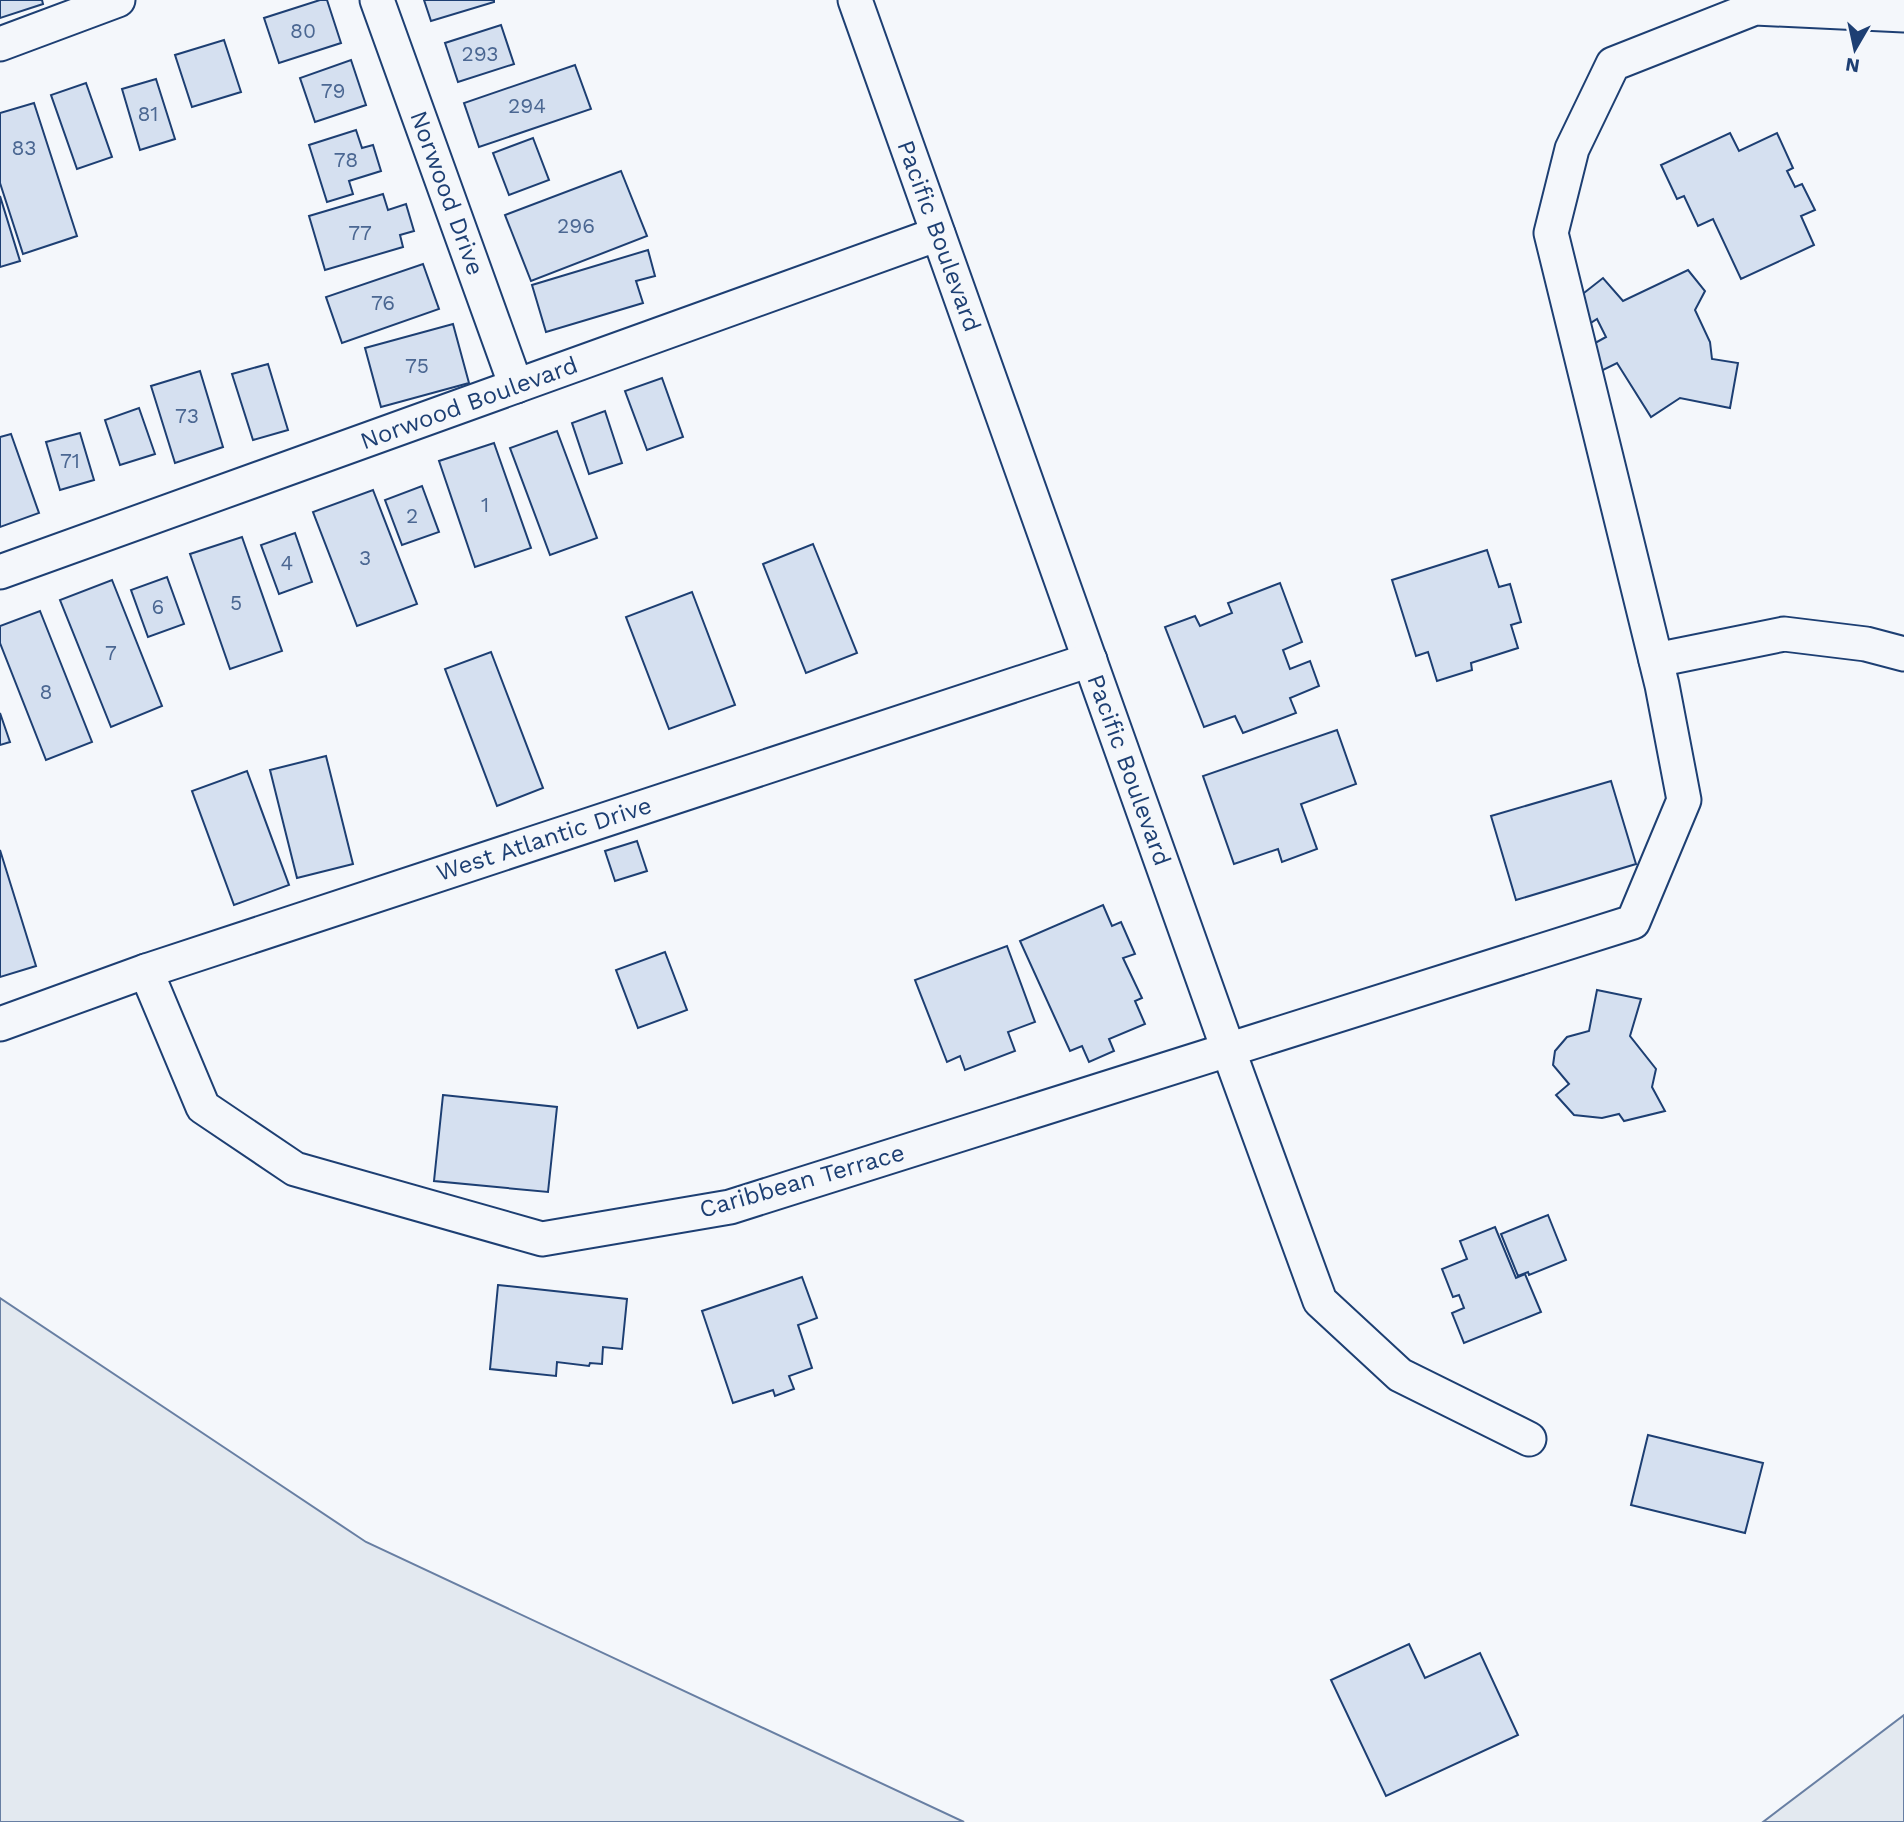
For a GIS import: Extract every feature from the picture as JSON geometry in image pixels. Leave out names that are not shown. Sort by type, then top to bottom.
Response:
[{"type":"street","points":[[0,44],[118,0]]},
{"type":"street","name":"Norwood Drive","points":[[377,0],[516,386]]},
{"type":"street","name":"Pacific Boulevard","points":[[861,1],[938,234],[1320,1301],[1400,1375],[1529,1439]]},
{"type":"street","name":"Caribbean Terrace","points":[[146,971],[203,1107],[295,1169],[542,1239],[730,1207],[1633,922],[1684,800],[1656,660],[1550,233],[1572,149],[1613,64],[1755,8],[1904,15]]},
{"type":"street","name":"Norwood Boulevard","points":[[0,572],[938,234]]},
{"type":"street","points":[[1656,660],[1784,634],[1866,644],[1904,654]]},
{"type":"street","name":"West Atlantic Drive","points":[[0,1024],[146,971],[1090,660]]},
{"type":"shaded area","points":[[0,1298],[366,1542],[964,1822],[0,1822]]},
{"type":"shaded area","points":[[1904,1715],[1904,1822],[1763,1822]]},
{"type":"building","points":[[0,0],[42,0],[43,4],[0,18]]},
{"type":"building","points":[[327,0],[341,43],[279,63],[264,18]]},
{"type":"building","points":[[424,0],[494,0],[494,2],[431,21]]},
{"type":"building","points":[[501,25],[514,64],[458,82],[445,43]]},
{"type":"building","points":[[224,40],[241,92],[192,107],[175,55]]},
{"type":"building","points":[[351,60],[366,105],[315,122],[300,78]]},
{"type":"building","points":[[575,65],[591,109],[479,147],[464,103]]},
{"type":"building","points":[[156,79],[175,139],[140,150],[122,89]]},
{"type":"building","points":[[86,83],[112,157],[77,169],[51,95]]},
{"type":"building","points":[[34,103],[77,236],[23,254],[0,183],[0,113]]},
{"type":"building","points":[[356,130],[362,148],[373,145],[381,171],[349,181],[353,194],[327,202],[309,145]]},
{"type":"building","points":[[1730,133],[1739,151],[1777,133],[1793,168],[1787,171],[1795,187],[1802,184],[1815,210],[1801,216],[1814,245],[1741,279],[1713,219],[1698,226],[1684,196],[1677,199],[1661,165]]},
{"type":"building","points":[[533,138],[549,180],[509,195],[493,153]]},
{"type":"building","points":[[621,171],[647,236],[531,281],[505,215]]},
{"type":"building","points":[[383,194],[388,210],[406,204],[414,231],[400,235],[403,247],[325,270],[309,216]]},
{"type":"building","points":[[0,196],[20,261],[0,267]]},
{"type":"building","points":[[648,250],[655,276],[636,281],[643,303],[546,332],[532,285]]},
{"type":"building","points":[[423,264],[439,309],[342,343],[326,297]]},
{"type":"building","points":[[1688,270],[1705,291],[1695,310],[1710,342],[1712,359],[1738,363],[1730,408],[1680,398],[1651,417],[1617,363],[1599,372],[1586,348],[1606,337],[1597,319],[1589,324],[1575,300],[1603,278],[1623,301]]},
{"type":"building","points":[[453,324],[469,383],[381,407],[365,348]]},
{"type":"building","points":[[268,364],[288,430],[253,440],[232,374]]},
{"type":"building","points":[[200,371],[223,447],[175,463],[151,386]]},
{"type":"building","points":[[662,378],[683,437],[647,450],[625,391]]},
{"type":"building","points":[[139,408],[155,454],[120,465],[105,420]]},
{"type":"building","points":[[605,411],[622,463],[589,474],[572,423]]},
{"type":"building","points":[[557,431],[597,538],[550,555],[510,448]]},
{"type":"building","points":[[80,433],[94,480],[60,490],[46,442]]},
{"type":"building","points":[[11,434],[39,513],[0,527],[0,437]]},
{"type":"building","points":[[494,443],[531,548],[475,567],[439,461]]},
{"type":"building","points":[[422,486],[439,532],[402,545],[385,500]]},
{"type":"building","points":[[373,490],[417,604],[357,626],[313,512]]},
{"type":"building","points":[[295,533],[312,582],[279,594],[261,545]]},
{"type":"building","points":[[242,537],[282,651],[230,669],[190,554]]},
{"type":"building","points":[[813,544],[857,653],[806,673],[763,564]]},
{"type":"building","points":[[1487,550],[1499,587],[1510,584],[1521,622],[1511,625],[1518,648],[1471,663],[1472,670],[1437,681],[1428,652],[1416,656],[1392,580]]},
{"type":"building","points":[[167,577],[184,624],[148,637],[131,590]]},
{"type":"building","points":[[112,580],[162,706],[111,727],[60,600]]},
{"type":"building","points":[[1280,583],[1302,642],[1283,650],[1290,669],[1310,661],[1319,686],[1290,698],[1296,713],[1243,733],[1235,716],[1204,727],[1165,627],[1195,616],[1200,626],[1232,613],[1228,603]]},
{"type":"building","points":[[692,592],[735,705],[669,729],[626,617]]},
{"type":"building","points":[[40,611],[92,742],[46,760],[0,643],[0,626]]},
{"type":"building","points":[[491,652],[543,788],[497,806],[445,669]]},
{"type":"building","points":[[0,713],[10,742],[0,745]]},
{"type":"building","points":[[1337,730],[1356,784],[1301,804],[1317,849],[1282,862],[1278,849],[1234,864],[1203,776]]},
{"type":"building","points":[[326,756],[353,864],[297,878],[270,770]]},
{"type":"building","points":[[247,771],[289,885],[234,905],[192,791]]},
{"type":"building","points":[[1611,781],[1636,864],[1516,900],[1491,816]]},
{"type":"building","points":[[637,841],[647,871],[615,881],[605,851]]},
{"type":"building","points":[[0,850],[36,966],[0,977]]},
{"type":"building","points":[[1103,905],[1112,926],[1121,922],[1135,954],[1123,958],[1142,998],[1135,1001],[1145,1024],[1109,1039],[1114,1051],[1089,1062],[1082,1046],[1070,1051],[1020,941]]},
{"type":"building","points":[[1007,946],[1035,1022],[1008,1032],[1015,1051],[965,1070],[960,1056],[947,1062],[915,980]]},
{"type":"building","points":[[665,952],[687,1010],[638,1028],[616,970]]},
{"type":"building","points":[[1597,990],[1641,999],[1630,1036],[1656,1069],[1652,1087],[1665,1111],[1624,1121],[1619,1114],[1602,1118],[1574,1115],[1556,1095],[1569,1084],[1553,1065],[1555,1051],[1567,1037],[1589,1031]]},
{"type":"building","points":[[443,1095],[557,1107],[548,1192],[434,1181]]},
{"type":"building","points":[[1548,1215],[1566,1260],[1529,1275],[1528,1272],[1518,1276],[1501,1234]]},
{"type":"building","points":[[1495,1227],[1516,1278],[1525,1274],[1541,1312],[1464,1343],[1452,1313],[1464,1308],[1459,1295],[1453,1297],[1442,1269],[1467,1259],[1460,1241]]},
{"type":"building","points":[[802,1277],[817,1318],[798,1325],[812,1368],[789,1376],[794,1389],[775,1396],[773,1390],[733,1403],[702,1311]]},
{"type":"building","points":[[498,1285],[627,1299],[622,1349],[603,1347],[602,1364],[590,1363],[589,1366],[557,1362],[556,1376],[490,1369]]},
{"type":"building","points":[[1648,1435],[1763,1463],[1745,1533],[1631,1505]]},
{"type":"building","points":[[1409,1644],[1425,1678],[1480,1653],[1518,1735],[1386,1796],[1331,1680]]}]
